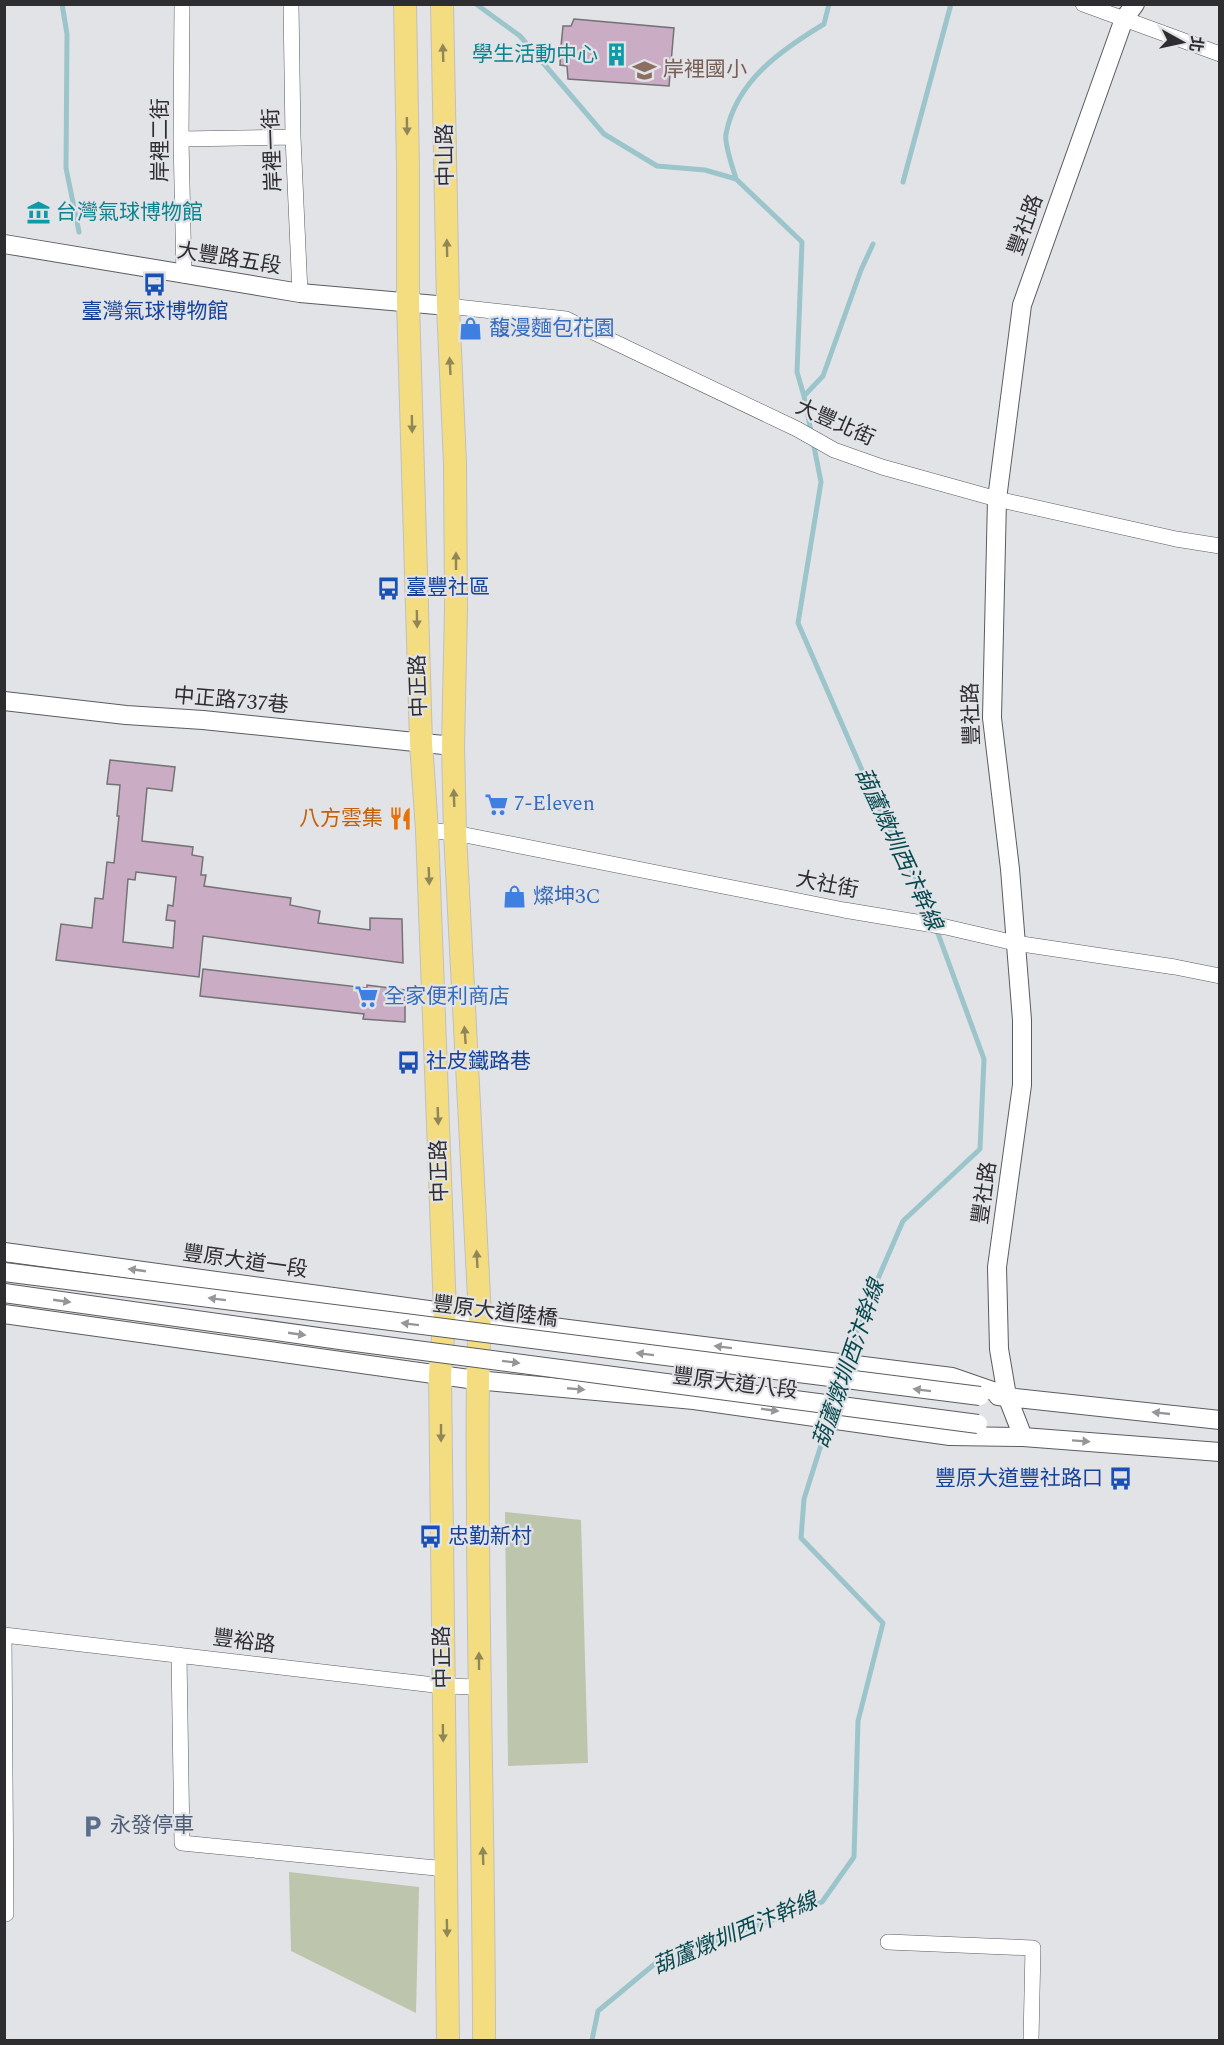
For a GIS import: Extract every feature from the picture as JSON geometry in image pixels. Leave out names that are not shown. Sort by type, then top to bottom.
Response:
[{"type":"main road","name":"中山路","points":[[405,4],[408,302]]},
{"type":"main road","name":"中山路","points":[[442,4],[448,306]]},
{"type":"main road","name":"中正路","points":[[408,302],[421,742],[427,830],[445,1312],[440,1374],[448,2040]]},
{"type":"main road","name":"中正路","points":[[448,306],[455,474],[456,609],[453,746],[455,833],[480,1317],[476,1380],[479,1688],[484,1881],[484,2040]]},
{"type":"street","name":"岸裡二街","points":[[182,4],[181,139],[184,275]]},
{"type":"street","name":"岸裡一街","points":[[291,4],[293,137],[300,293]]},
{"type":"street","points":[[1083,4],[1130,12],[1220,54]]},
{"type":"street","name":"豐社路","points":[[1023,1437],[1007,1396],[999,1348],[997,1267],[1022,1085],[1022,1020],[1014,943],[1010,869],[992,718],[997,499],[1022,305],[1130,12]]},
{"type":"street","points":[[181,139],[293,137]]},
{"type":"street","name":"大豐路五段","points":[[4,244],[300,293],[448,306]]},
{"type":"street","name":"大豐北街","points":[[448,306],[566,319],[797,429],[834,450],[882,466],[997,499],[1166,537],[1220,546]]},
{"type":"street","name":"中正路737巷","points":[[4,701],[453,746]]},
{"type":"street","name":"大社街","points":[[427,830],[455,833],[844,910],[946,927],[1014,943],[1220,976]]},
{"type":"street","name":"豐原大道一段","points":[[4,1252],[480,1317]]},
{"type":"street","name":"豐原大道陸橋","points":[[4,1272],[980,1396]]},
{"type":"street","name":"豐原大道八段","points":[[4,1293],[978,1424],[1023,1437]]},
{"type":"street","points":[[4,1314],[476,1380]]},
{"type":"street","name":"豐原大道八段","points":[[480,1317],[952,1377],[1007,1396]]},
{"type":"street","name":"豐原大道八段","points":[[476,1380],[694,1400],[950,1436],[1023,1437],[1220,1452]]},
{"type":"street","name":"豐原大道八段","points":[[980,1396],[1007,1396],[1220,1420]]},
{"type":"street","points":[[4,1635],[6,1914]]},
{"type":"street","name":"豐裕路","points":[[4,1635],[443,1686],[479,1688]]},
{"type":"street","points":[[179,1655],[182,1843],[446,1869]]},
{"type":"street","points":[[888,1942],[1033,1948],[1031,2040]]},
{"type":"green space","points":[[505,1512],[581,1520],[588,1763],[508,1766]]},
{"type":"green space","points":[[289,1872],[419,1887],[416,2013],[291,1951]]},
{"type":"building","name":"學生活動中心","points":[[574,19],[674,28],[669,86],[568,79],[567,66],[560,65],[563,26],[571,26]]},
{"type":"building","points":[[110,760],[175,767],[172,791],[147,788],[142,841],[193,847],[192,855],[203,857],[201,875],[206,875],[204,886],[291,898],[290,905],[320,911],[318,923],[370,930],[370,918],[402,919],[403,963],[203,936],[199,977],[56,960],[61,924],[92,928],[95,898],[103,899],[107,862],[114,863],[120,785],[107,784]],"holes":[[[136,872],[176,877],[173,906],[168,905],[166,920],[175,921],[173,948],[123,942],[128,879],[135,880]]]},
{"type":"building","points":[[203,969],[367,988],[367,985],[405,990],[405,1022],[363,1019],[364,1014],[200,996]]},
{"type":"waterway","points":[[62,4],[67,34],[66,168],[79,232]]},
{"type":"waterway","name":"葫蘆燉圳西汴幹線","points":[[476,4],[520,36],[604,134],[657,166],[705,170],[736,179],[802,242],[797,372],[821,482],[798,623],[875,800],[922,890],[984,1059],[980,1149],[903,1221],[860,1320],[848,1359]]},
{"type":"waterway","points":[[736,179],[727,150],[726,134],[739,98],[750,83],[777,56],[824,24],[829,4]]},
{"type":"waterway","points":[[903,182],[951,4]]},
{"type":"waterway","points":[[804,396],[823,376],[861,270],[873,244]]},
{"type":"waterway","name":"葫蘆燉圳西汴幹線","points":[[834,1402],[840,1383]]},
{"type":"waterway","name":"葫蘆燉圳西汴幹線","points":[[592,2040],[598,2011],[657,1962],[822,1902],[854,1857],[858,1721],[883,1623],[801,1538],[804,1499],[828,1423]]},
{"type":"place","name":"學生活動中心","points":[[616,55]]},
{"type":"place","name":"岸裡國小","points":[[645,70]]},
{"type":"place","name":"台灣氣球博物館","points":[[38,213]]},
{"type":"place","name":"臺灣氣球博物館","points":[[155,284]]},
{"type":"place","name":"馥漫麵包花園","points":[[471,329]]},
{"type":"place","name":"臺豐社區","points":[[388,588]]},
{"type":"place","name":"7-Eleven","points":[[496,804]]},
{"type":"place","name":"八方雲集","points":[[401,819]]},
{"type":"place","name":"燦坤3C","points":[[515,897]]},
{"type":"place","name":"全家便利商店","points":[[366,997]]},
{"type":"place","name":"社皮鐵路巷","points":[[408,1062]]},
{"type":"place","name":"豐原大道豐社路口","points":[[1121,1479]]},
{"type":"place","name":"忠勤新村","points":[[430,1537]]},
{"type":"place","name":"永發停車","points":[[92,1826]]}]
